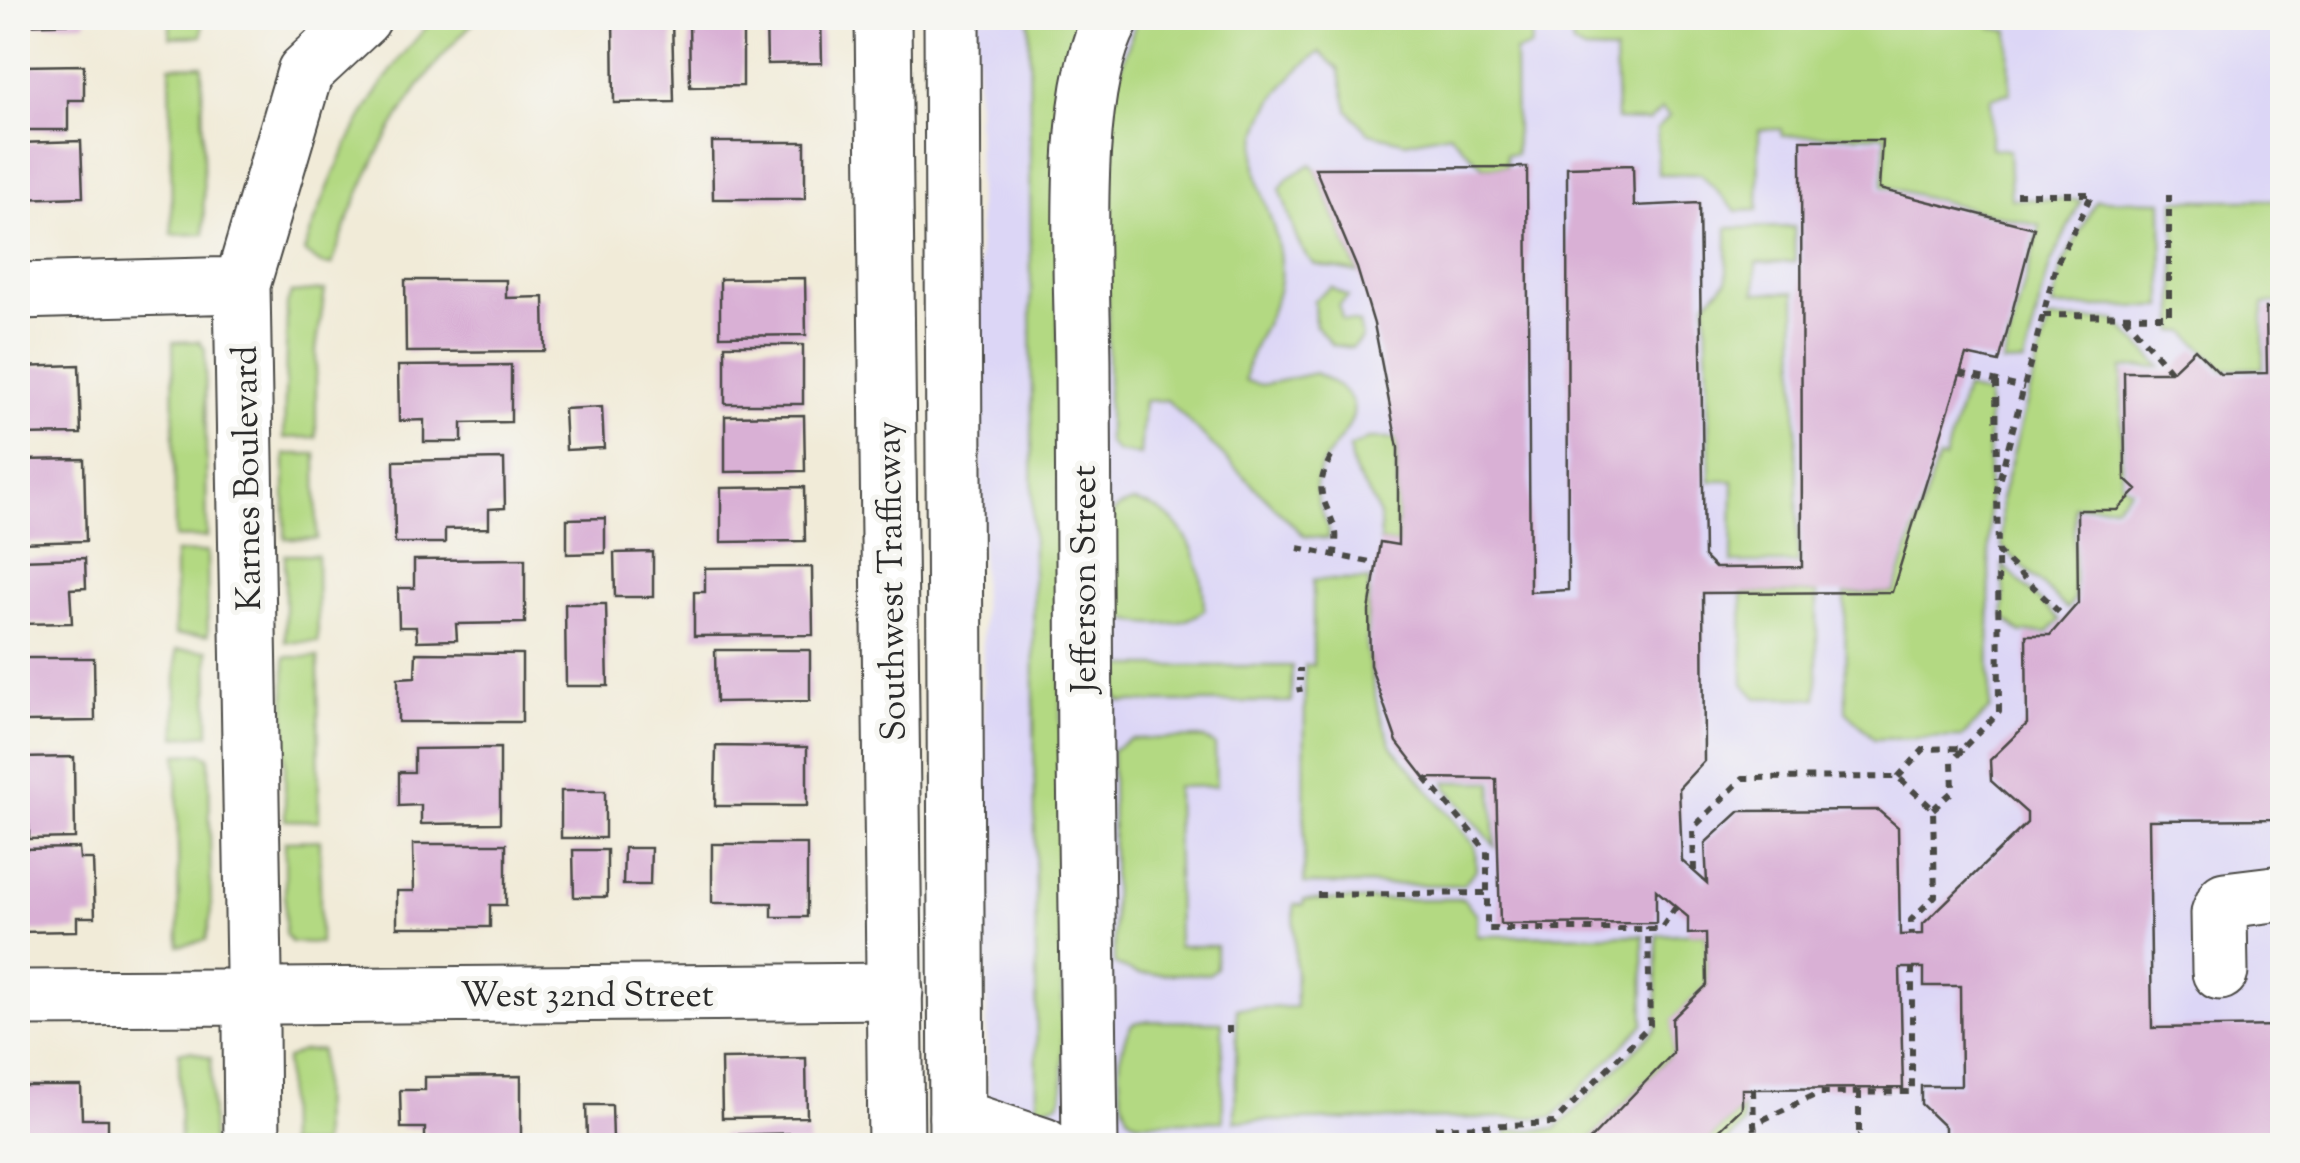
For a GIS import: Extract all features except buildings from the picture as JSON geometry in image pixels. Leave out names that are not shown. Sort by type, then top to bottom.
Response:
[{"type":"main road","name":"Karnes Boulevard","points":[[252,1146],[242,285],[305,72],[363,18]]},
{"type":"main road","name":"Southwest Trafficway","points":[[883,18],[896,1146]]},
{"type":"main road","name":"Southwest Trafficway","points":[[952,18],[957,1131]]},
{"type":"main road","name":"Jefferson Street","points":[[1090,1146],[1083,654],[1084,153],[1094,62],[1112,18]]},
{"type":"main road","points":[[18,290],[242,285]]},
{"type":"main road","points":[[2220,972],[2219,913],[2225,900],[2282,893]]},
{"type":"main road","name":"West 32nd Street","points":[[18,998],[895,992]]},
{"type":"main road","points":[[957,1131],[1044,1146]]},
{"type":"path","points":[[1997,490],[2056,265],[2092,194],[2016,194]]},
{"type":"path","points":[[2043,315],[2169,316],[2169,195]]},
{"type":"path","points":[[2124,316],[2170,372]]},
{"type":"path","points":[[1960,373],[2024,388]]},
{"type":"path","points":[[1933,810],[1953,791],[1952,761],[1999,712],[1996,381]]},
{"type":"path","points":[[1331,457],[1322,488],[1325,512],[1336,529],[1335,554]]},
{"type":"path","points":[[1298,548],[1376,563]]},
{"type":"path","points":[[1998,552],[2065,618]]},
{"type":"path","points":[[1898,777],[1924,749],[1963,748]]},
{"type":"path","points":[[1694,871],[1693,828],[1743,778],[1898,777],[1933,810],[1935,896],[1911,920],[1912,935]]},
{"type":"path","points":[[1424,778],[1487,851],[1487,930],[1660,929],[1676,908]]},
{"type":"path","points":[[1317,894],[1487,894]]},
{"type":"path","points":[[1435,1128],[1554,1123],[1650,1025],[1648,929]]},
{"type":"path","points":[[1754,1124],[1819,1093],[1912,1092],[1912,968]]},
{"type":"path","points":[[1752,1089],[1757,1146]]},
{"type":"path","points":[[1845,1146],[1860,1141],[1860,1090]]},
{"type":"path","points":[[1487,1126],[1487,1146]]},
{"type":"shaded area","points":[[976,18],[2282,18],[2282,1145],[988,1145]]},
{"type":"green space","points":[[170,18],[202,18],[202,36],[170,37]]},
{"type":"green space","points":[[435,18],[478,18],[408,102],[358,196],[332,265],[321,264],[304,252],[341,157],[391,71]]},
{"type":"green space","points":[[1029,18],[1085,18],[1067,65],[1057,126],[1063,1093],[1059,1103],[1037,1109]]},
{"type":"green space","points":[[1137,18],[1535,18],[1530,48],[1515,52],[1516,154],[1506,154],[1506,167],[1483,167],[1449,133],[1406,142],[1369,133],[1348,110],[1339,70],[1320,52],[1289,79],[1266,112],[1259,130],[1256,169],[1278,245],[1280,280],[1245,381],[1262,385],[1315,373],[1340,387],[1351,400],[1353,414],[1348,427],[1320,470],[1316,486],[1329,539],[1304,536],[1167,400],[1144,401],[1140,455],[1117,452],[1108,442],[1108,109]]},
{"type":"green space","points":[[1570,18],[1992,18],[1992,28],[2009,31],[2010,93],[1991,98],[1991,148],[2009,150],[2011,199],[2081,200],[2050,265],[2024,363],[2003,364],[2040,226],[1883,186],[1886,135],[1782,136],[1781,129],[1759,130],[1758,210],[1736,211],[1701,174],[1658,174],[1657,129],[1669,116],[1662,109],[1649,121],[1617,120],[1615,52],[1584,51],[1573,45]]},
{"type":"green space","points":[[202,65],[204,234],[172,235],[170,66]]},
{"type":"green space","points":[[1311,164],[1358,273],[1314,264],[1297,239],[1280,189],[1288,178]]},
{"type":"green space","points":[[2096,200],[2162,201],[2163,307],[2052,307],[2063,264]]},
{"type":"green space","points":[[2175,200],[2282,200],[2282,303],[2263,304],[2263,368],[2223,369],[2186,332],[2175,331]]},
{"type":"green space","points":[[1794,227],[1795,262],[1756,263],[1755,293],[1795,292],[1798,563],[1732,563],[1733,481],[1710,481],[1706,302],[1727,281],[1727,228]]},
{"type":"green space","points":[[1331,287],[1348,297],[1339,305],[1342,320],[1359,323],[1362,338],[1352,348],[1332,345],[1315,325],[1314,300]]},
{"type":"green space","points":[[325,290],[316,350],[316,437],[284,438],[287,304],[291,293]]},
{"type":"green space","points":[[2049,320],[2115,320],[2161,367],[2122,368],[2121,482],[2131,489],[2115,505],[2074,506],[2074,600],[2067,609],[2002,547],[2001,499]]},
{"type":"green space","points":[[199,341],[205,349],[207,537],[175,538],[173,342]]},
{"type":"green space","points":[[1965,389],[1988,395],[1990,709],[1962,737],[1874,739],[1846,711],[1845,594],[1894,593],[1938,458],[1944,459]]},
{"type":"green space","points":[[1368,439],[1397,439],[1398,545],[1380,542],[1378,512],[1351,461],[1350,448]]},
{"type":"green space","points":[[285,454],[316,454],[317,539],[285,539]]},
{"type":"green space","points":[[1133,502],[1166,515],[1188,541],[1196,557],[1203,592],[1204,610],[1195,616],[1158,624],[1133,621],[1112,611],[1106,562],[1109,522],[1116,509]]},
{"type":"green space","points":[[207,552],[208,635],[175,635],[175,553]]},
{"type":"green space","points":[[285,555],[317,555],[318,642],[285,642]]},
{"type":"green space","points":[[2003,565],[2059,620],[2048,632],[2021,633],[2004,618]]},
{"type":"green space","points":[[1313,580],[1369,580],[1366,647],[1378,710],[1392,746],[1475,846],[1476,870],[1462,885],[1304,884],[1305,665],[1313,665]]},
{"type":"green space","points":[[1742,593],[1817,593],[1817,698],[1757,698],[1743,683]]},
{"type":"green space","points":[[176,650],[208,650],[209,734],[176,737]]},
{"type":"green space","points":[[285,657],[318,657],[319,821],[285,820]]},
{"type":"green space","points":[[1292,666],[1291,702],[1122,702],[1109,691],[1113,669]]},
{"type":"green space","points":[[1203,738],[1215,745],[1216,786],[1176,787],[1178,946],[1216,946],[1216,968],[1209,974],[1138,974],[1114,964],[1112,750],[1131,739]]},
{"type":"green space","points":[[177,754],[209,756],[211,915],[206,940],[179,946]]},
{"type":"green space","points":[[1446,782],[1492,782],[1495,846],[1447,788]]},
{"type":"green space","points":[[320,840],[320,943],[291,942],[285,934],[285,841]]},
{"type":"green space","points":[[1463,899],[1477,914],[1477,936],[1643,935],[1644,1024],[1553,1117],[1235,1121],[1237,1008],[1296,1007],[1294,905],[1303,905],[1304,900]]},
{"type":"green space","points":[[1706,933],[1707,985],[1673,1019],[1673,1053],[1584,1145],[1507,1145],[1507,1131],[1556,1129],[1657,1028],[1657,935]]},
{"type":"green space","points":[[1222,1022],[1223,1121],[1137,1122],[1129,1117],[1122,1096],[1121,1055],[1128,1031],[1134,1023]]},
{"type":"green space","points":[[321,1050],[322,1145],[287,1145],[286,1059],[301,1051]]},
{"type":"green space","points":[[191,1051],[211,1058],[212,1145],[180,1145],[179,1052]]},
{"type":"green space","points":[[1742,1108],[1743,1125],[1724,1145],[1702,1146]]}]
